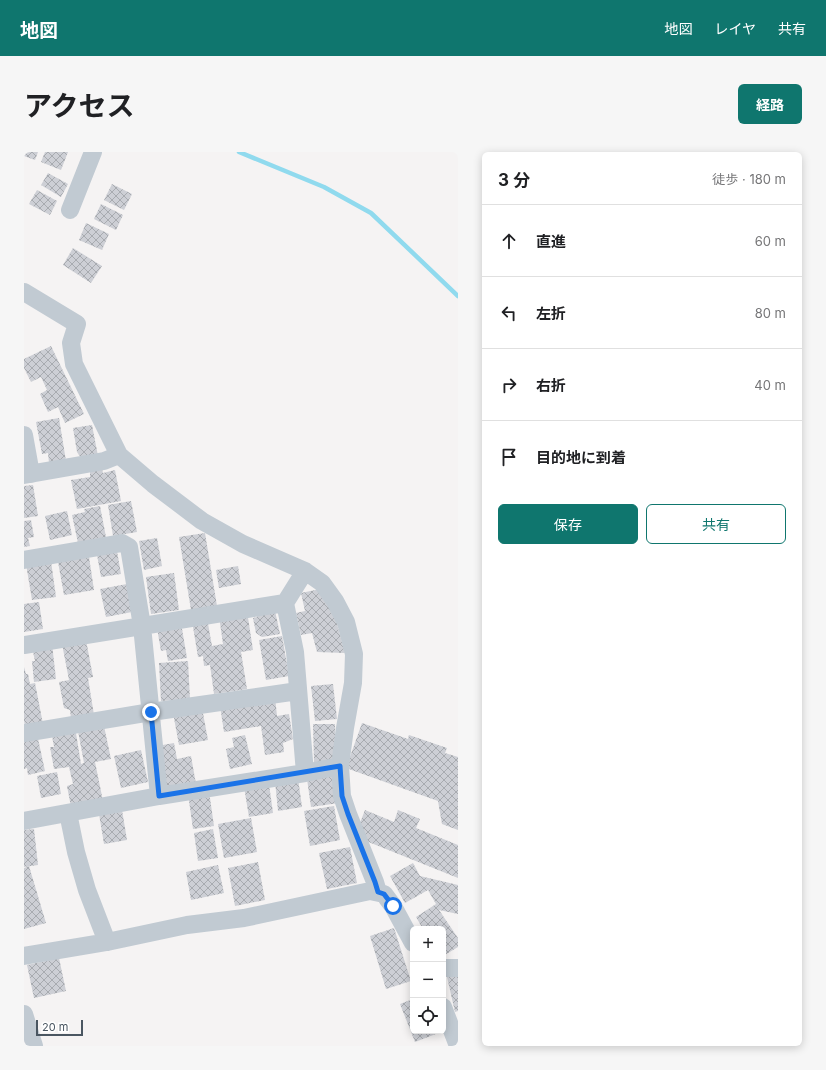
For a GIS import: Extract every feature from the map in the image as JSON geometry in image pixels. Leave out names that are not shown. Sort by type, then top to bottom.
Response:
[{"type":"street","points":[[70,210],[93,152]]},
{"type":"street","points":[[24,292],[77,324],[71,343],[74,364],[119,455],[153,484],[202,521],[243,544],[305,571],[322,583],[336,601],[346,622],[354,654],[353,683],[340,766],[342,796],[378,892]]},
{"type":"street","points":[[24,435],[27,475],[104,461],[119,455]]},
{"type":"street","points":[[24,560],[122,543],[130,547],[142,626],[159,796]]},
{"type":"street","points":[[305,571],[285,603],[295,652],[305,773]]},
{"type":"street","points":[[24,645],[285,603]]},
{"type":"street","points":[[24,733],[151,712],[298,691]]},
{"type":"street","points":[[24,821],[159,796],[340,766]]},
{"type":"street","points":[[68,813],[76,852],[87,890],[106,942]]},
{"type":"street","points":[[24,956],[106,942],[187,924],[244,918],[370,891],[384,894],[393,906],[410,937]]},
{"type":"street","points":[[446,968],[458,968]]},
{"type":"street","points":[[24,1014],[34,1046]]},
{"type":"street","points":[[446,1015],[458,1046]]},
{"type":"building","points":[[24,152],[38,152],[35,160],[24,156]]},
{"type":"building","points":[[45,152],[68,152],[61,170],[41,162]]},
{"type":"building","points":[[48,173],[68,184],[61,197],[41,185]]},
{"type":"building","points":[[112,184],[132,194],[124,210],[104,200]]},
{"type":"building","points":[[37,190],[57,201],[50,215],[29,204]]},
{"type":"building","points":[[101,204],[123,215],[116,230],[94,219]]},
{"type":"building","points":[[86,223],[109,234],[102,250],[79,240]]},
{"type":"building","points":[[73,248],[102,266],[91,283],[63,265]]},
{"type":"building","points":[[51,346],[84,414],[65,423],[58,407],[48,412],[40,394],[47,390],[41,377],[31,382],[24,368],[24,359]]},
{"type":"building","points":[[59,418],[66,461],[49,463],[48,453],[42,454],[36,422]]},
{"type":"building","points":[[92,425],[98,456],[82,459],[77,452],[73,428]]},
{"type":"building","points":[[102,469],[103,473],[115,470],[121,501],[77,509],[71,480],[90,477],[90,471]]},
{"type":"building","points":[[33,485],[38,516],[24,518],[24,486]]},
{"type":"building","points":[[131,501],[137,532],[113,536],[108,505]]},
{"type":"building","points":[[100,506],[106,537],[78,543],[72,515],[85,512],[84,509]]},
{"type":"building","points":[[67,511],[72,535],[50,540],[45,516]]},
{"type":"building","points":[[31,520],[34,537],[28,538],[30,546],[24,547],[24,521]]},
{"type":"building","points":[[205,533],[217,606],[191,610],[179,537]]},
{"type":"building","points":[[157,538],[162,566],[144,570],[139,541]]},
{"type":"building","points":[[117,551],[121,574],[101,577],[97,555]]},
{"type":"building","points":[[89,557],[94,590],[64,595],[58,562]]},
{"type":"building","points":[[51,561],[56,597],[32,600],[26,564]]},
{"type":"building","points":[[238,566],[241,584],[219,588],[216,570]]},
{"type":"building","points":[[174,573],[179,610],[151,614],[146,577]]},
{"type":"building","points":[[127,584],[132,612],[106,617],[100,589]]},
{"type":"building","points":[[320,589],[333,609],[345,653],[317,652],[312,633],[301,635],[296,613],[305,611],[301,593]]},
{"type":"building","points":[[39,602],[43,629],[24,632],[24,604]]},
{"type":"building","points":[[274,606],[280,634],[262,637],[256,633],[253,618],[257,617],[255,610]]},
{"type":"building","points":[[247,611],[253,650],[241,652],[247,689],[214,694],[210,665],[204,666],[203,656],[198,657],[192,621],[207,618],[212,646],[223,644],[219,616]]},
{"type":"building","points":[[181,623],[187,658],[168,661],[166,650],[161,651],[157,628]]},
{"type":"building","points":[[282,636],[289,676],[266,680],[259,640]]},
{"type":"building","points":[[86,640],[93,677],[88,678],[94,715],[71,719],[70,710],[64,708],[59,682],[69,680],[62,644]]},
{"type":"building","points":[[52,644],[56,679],[34,682],[32,661],[35,661],[33,652]]},
{"type":"building","points":[[188,661],[190,699],[161,701],[159,663]]},
{"type":"building","points":[[24,667],[26,674],[28,674],[30,684],[35,683],[43,724],[25,727]]},
{"type":"building","points":[[333,684],[337,719],[315,721],[311,686]]},
{"type":"building","points":[[275,697],[277,716],[289,714],[293,739],[283,743],[284,752],[265,755],[261,726],[224,732],[220,706]]},
{"type":"building","points":[[202,708],[208,740],[179,745],[173,713]]},
{"type":"building","points":[[362,723],[408,739],[409,735],[447,748],[445,753],[458,757],[458,830],[442,824],[438,801],[346,768]]},
{"type":"building","points":[[313,724],[335,724],[336,762],[314,762]]},
{"type":"building","points":[[104,726],[111,759],[95,762],[103,801],[71,807],[67,786],[73,784],[69,767],[54,769],[50,747],[54,747],[51,730],[75,727],[81,764],[84,763],[78,731]]},
{"type":"building","points":[[37,734],[45,771],[28,775],[27,768],[24,769],[24,737]]},
{"type":"building","points":[[245,735],[252,764],[230,769],[226,749],[234,747],[232,738]]},
{"type":"building","points":[[174,743],[177,759],[191,756],[196,784],[164,789],[157,746]]},
{"type":"building","points":[[141,750],[148,782],[121,788],[114,756]]},
{"type":"building","points":[[57,772],[61,794],[41,798],[37,776]]},
{"type":"building","points":[[334,775],[339,803],[311,807],[307,779]]},
{"type":"building","points":[[298,778],[302,807],[278,811],[275,781]]},
{"type":"building","points":[[269,784],[273,813],[249,817],[244,787]]},
{"type":"building","points":[[209,791],[214,826],[193,829],[188,794]]},
{"type":"building","points":[[334,806],[340,840],[310,846],[304,811]]},
{"type":"building","points":[[122,810],[127,840],[104,844],[99,814]]},
{"type":"building","points":[[365,810],[394,822],[398,810],[420,819],[416,828],[458,845],[458,878],[366,841],[358,828]]},
{"type":"building","points":[[251,818],[257,852],[224,858],[218,824]]},
{"type":"building","points":[[34,829],[38,865],[24,867],[24,830]]},
{"type":"building","points":[[213,829],[218,858],[198,861],[194,833]]},
{"type":"building","points":[[350,847],[357,883],[327,889],[319,853]]},
{"type":"building","points":[[258,862],[265,900],[235,906],[228,868]]},
{"type":"building","points":[[413,863],[420,876],[458,885],[458,914],[439,910],[458,938],[458,947],[446,954],[446,926],[421,926],[416,917],[436,904],[428,890],[405,903],[390,876]]},
{"type":"building","points":[[218,865],[224,893],[191,900],[186,872]]},
{"type":"building","points":[[29,866],[46,923],[24,929],[24,868]]},
{"type":"building","points":[[394,928],[410,981],[386,989],[370,936]]},
{"type":"building","points":[[59,958],[66,991],[34,998],[27,965]]},
{"type":"building","points":[[458,974],[458,1011],[455,1012],[447,977]]},
{"type":"building","points":[[410,1000],[410,1029],[400,1004]]},
{"type":"building","points":[[412,1034],[436,1034],[415,1042]]},
{"type":"waterway","points":[[239,152],[324,187],[371,213],[458,296]]},
{"type":"route","points":[[151,712],[159,796],[340,766],[342,796],[348,814],[378,892],[384,894],[393,906]]}]
